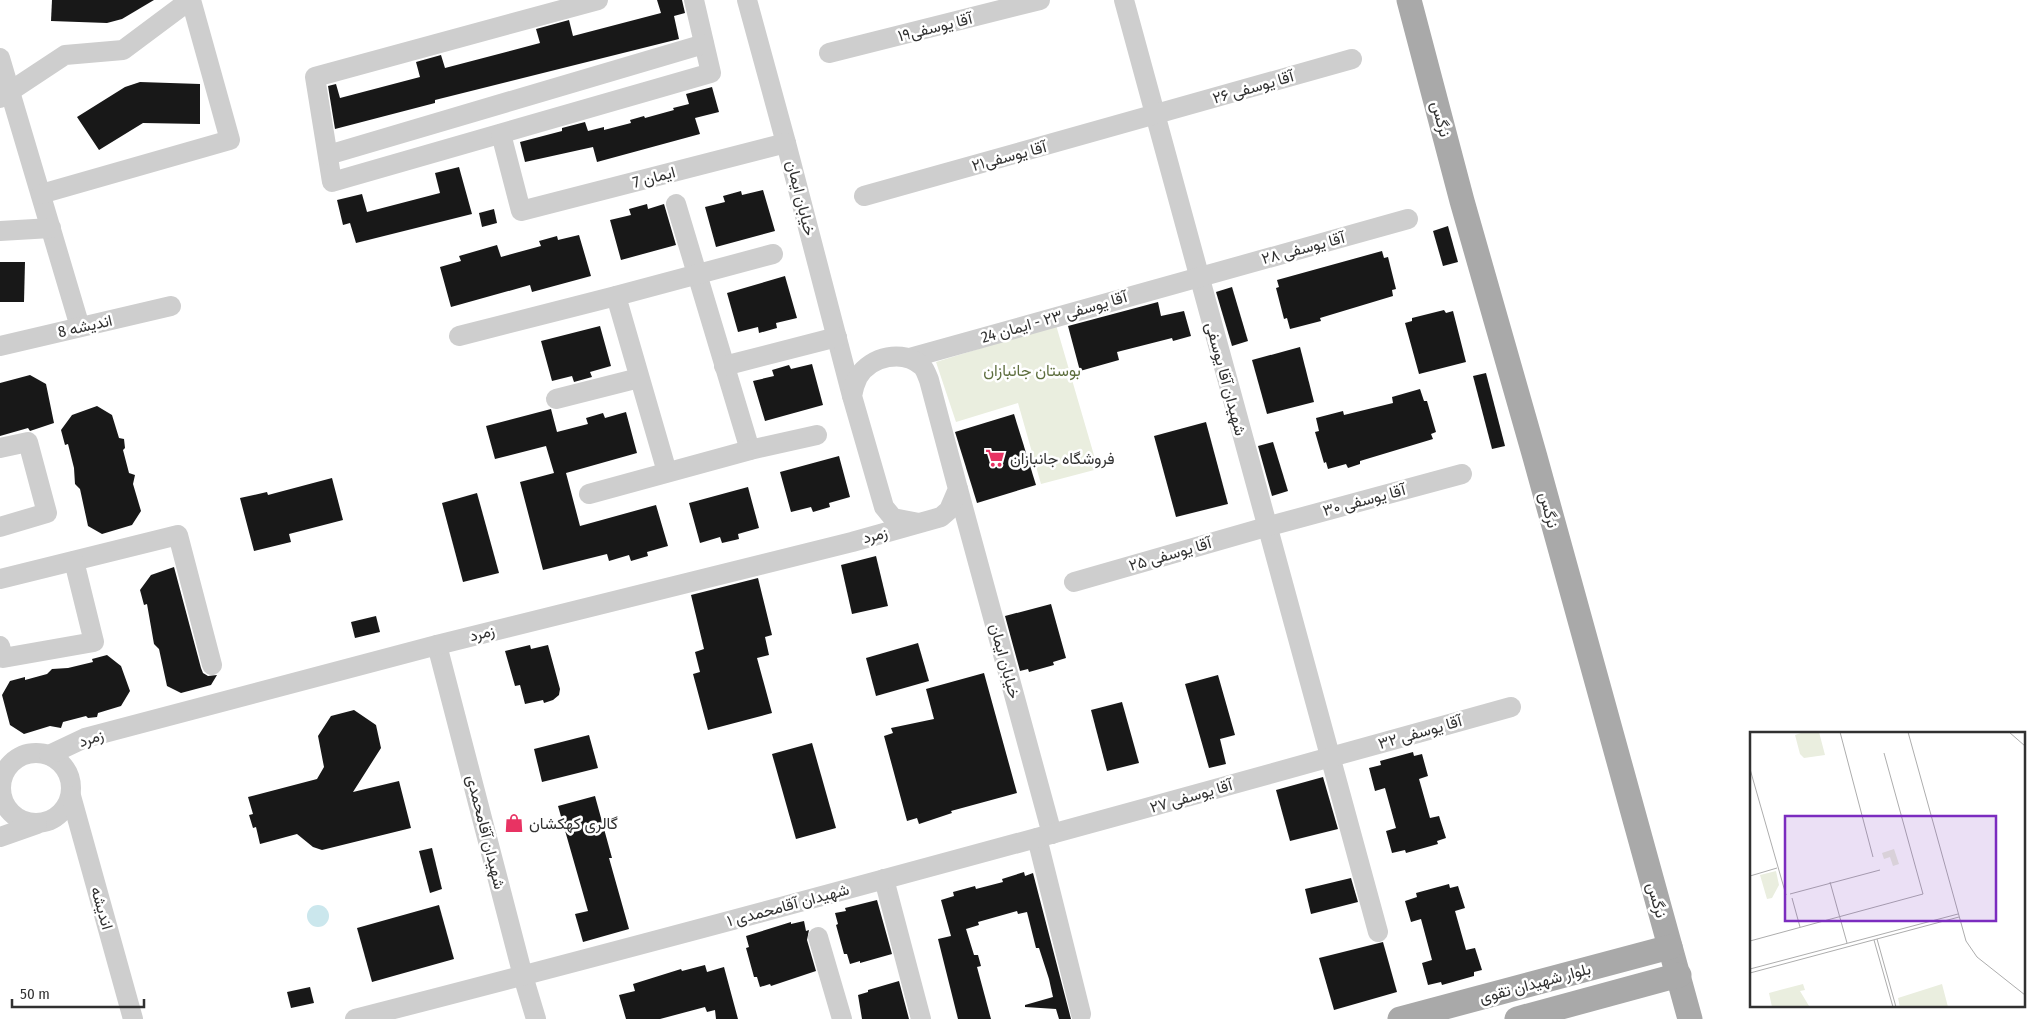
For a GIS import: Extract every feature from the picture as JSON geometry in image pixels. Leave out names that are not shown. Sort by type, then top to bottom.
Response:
[{"type":"main road","name":"نرگس","points":[[1409,0],[1462,201],[1535,456],[1690,1019]]},
{"type":"main road","name":"بلوار شهیدان تقوی","points":[[1400,1019],[1670,947]]},
{"type":"main road","name":"بلوار شهیدان تقوی","points":[[1518,1019],[1678,975]]},
{"type":"street","points":[[5,95],[65,54],[123,50],[190,0],[230,140],[40,194]]},
{"type":"street","points":[[598,0],[315,77],[332,182],[711,73],[694,0]]},
{"type":"street","name":"خیابان ایمان","points":[[747,0],[852,396],[884,507]]},
{"type":"street","name":"آقا یوسفی۱۹","points":[[829,53],[1040,0]]},
{"type":"street","name":"شهیدان آقا یوسفی","points":[[1124,0],[1378,932]]},
{"type":"street","points":[[328,155],[704,44]]},
{"type":"street","points":[[0,58],[5,95],[51,228],[80,327]]},
{"type":"street","name":"آقا یوسفی ۲۶","points":[[1155,116],[1352,59]]},
{"type":"street","name":"آقا یوسفی۲۱","points":[[864,196],[1155,116]]},
{"type":"street","name":"ایمان 7","points":[[501,134],[521,211],[786,142]]},
{"type":"street","points":[[676,204],[750,450]]},
{"type":"street","name":"آقا یوسفی ۲۸","points":[[1198,276],[1408,219]]},
{"type":"street","points":[[0,231],[51,228]]},
{"type":"street","points":[[459,336],[697,276],[773,254]]},
{"type":"street","name":"آقا یوسفی ۲۳ - ایمان 24","points":[[852,396],[857,378],[867,366],[881,359],[897,356],[910,358],[1198,276]]},
{"type":"street","points":[[616,296],[667,472]]},
{"type":"street","name":"اندیشه 8","points":[[0,346],[171,306]]},
{"type":"street","points":[[724,366],[837,337]]},
{"type":"street","name":"خیابان ایمان","points":[[910,358],[923,367],[929,380],[967,520],[1045,836],[1081,1014]]},
{"type":"street","points":[[556,399],[640,378]]},
{"type":"street","points":[[589,494],[750,450],[817,435]]},
{"type":"street","points":[[0,448],[28,442],[47,513],[0,527]]},
{"type":"street","name":"آقا یوسفی ۳۰","points":[[1266,526],[1462,474]]},
{"type":"street","points":[[941,517],[949,510],[958,489]]},
{"type":"street","points":[[884,507],[893,518],[919,523]]},
{"type":"street","points":[[852,542],[877,524],[884,507]]},
{"type":"street","name":"زمرد","points":[[49,755],[85,738],[437,644],[852,542],[941,517],[957,514],[967,520]]},
{"type":"street","name":"آقا یوسفی ۲۵","points":[[1074,582],[1266,526]]},
{"type":"street","points":[[0,579],[178,535],[212,665]]},
{"type":"street","points":[[0,646],[3,658],[94,642],[74,561]]},
{"type":"street","name":"شهیدان آقامحمدی","points":[[437,644],[523,976],[536,1019]]},
{"type":"street","name":"آقا یوسفی ۳۲","points":[[1329,757],[1511,707]]},
{"type":"street","points":[[0,837],[37,824],[49,822],[59,816],[67,807],[72,786],[68,772],[58,760],[49,755],[39,752],[19,757],[5,757],[1,785],[4,802],[14,816],[25,822],[37,824]]},
{"type":"street","name":"آقا یوسفی ۲۷","points":[[1045,836],[1329,757]]},
{"type":"street","name":"انديشه","points":[[71,796],[133,1019]]},
{"type":"street","name":"شهیدان آقامحمدی ۱","points":[[355,1019],[523,976],[1045,836]]},
{"type":"street","points":[[884,879],[922,1019]]},
{"type":"street","points":[[818,937],[842,1019]]},
{"type":"green space","name":"بوستان جانبازان","points":[[1056,325],[1098,469],[1041,484],[1018,403],[956,422],[936,362]]},
{"type":"water","points":[[318,905],[326,908],[329,916],[326,924],[318,927],[310,924],[307,916],[310,908]]},
{"type":"building","points":[[52,0],[154,0],[122,19],[107,23],[51,21]]},
{"type":"building","points":[[657,0],[682,0],[685,13],[674,16],[679,39],[435,100],[435,103],[335,129],[328,86],[336,84],[340,98],[420,77],[416,62],[441,55],[445,68],[540,43],[536,29],[569,20],[573,36],[661,13]]},
{"type":"building","points":[[140,82],[200,84],[200,124],[143,123],[99,150],[77,117],[125,87]]},
{"type":"building","points":[[712,87],[719,112],[695,118],[700,134],[597,162],[593,147],[525,162],[520,142],[562,131],[562,128],[585,122],[588,131],[604,127],[604,130],[631,123],[630,120],[644,116],[645,118],[689,104],[686,94]]},
{"type":"building","points":[[459,167],[472,214],[356,243],[350,223],[343,225],[337,200],[362,194],[367,212],[440,193],[435,173]]},
{"type":"building","points":[[763,190],[775,231],[716,247],[705,207],[725,202],[723,196],[741,191],[742,195]]},
{"type":"building","points":[[647,204],[648,209],[664,204],[676,245],[621,260],[610,220],[631,215],[629,209]]},
{"type":"building","points":[[494,209],[497,223],[482,227],[479,213]]},
{"type":"building","points":[[1448,226],[1458,262],[1443,266],[1433,231]]},
{"type":"building","points":[[579,235],[591,276],[532,292],[530,285],[451,307],[440,267],[461,261],[459,256],[497,245],[501,257],[541,246],[539,241],[557,236],[558,240]]},
{"type":"building","points":[[1382,251],[1384,258],[1388,257],[1396,289],[1392,290],[1393,296],[1320,318],[1321,321],[1290,329],[1287,318],[1284,319],[1276,288],[1279,287],[1277,280]]},
{"type":"building","points":[[0,262],[25,262],[24,302],[0,302]]},
{"type":"building","points":[[785,276],[797,318],[776,323],[777,328],[759,333],[758,327],[738,332],[727,293]]},
{"type":"building","points":[[1232,287],[1248,341],[1232,346],[1216,292]]},
{"type":"building","points":[[1158,302],[1161,316],[1184,311],[1191,336],[1173,341],[1172,338],[1117,352],[1119,360],[1080,371],[1068,326]]},
{"type":"building","points":[[1444,310],[1446,313],[1453,311],[1466,362],[1419,374],[1405,323],[1412,321],[1412,318]]},
{"type":"building","points":[[600,326],[611,366],[590,372],[592,377],[574,382],[572,376],[552,381],[541,341]]},
{"type":"building","points":[[1300,347],[1314,402],[1267,414],[1252,360]]},
{"type":"building","points":[[812,364],[823,405],[765,421],[753,381],[774,376],[772,370],[789,365],[791,369]]},
{"type":"building","points":[[1486,373],[1505,446],[1492,449],[1473,376]]},
{"type":"building","points":[[30,375],[46,384],[54,423],[30,431],[28,428],[0,436],[0,383]]},
{"type":"building","points":[[1420,389],[1424,401],[1427,401],[1436,432],[1431,434],[1433,439],[1360,461],[1360,464],[1348,468],[1346,464],[1328,469],[1326,462],[1324,463],[1315,432],[1319,431],[1316,418],[1343,411],[1344,415],[1393,403],[1392,397]]},
{"type":"building","points":[[97,406],[112,415],[119,438],[124,439],[125,448],[123,450],[129,473],[135,475],[133,484],[141,511],[132,525],[102,534],[88,526],[80,489],[75,484],[74,468],[68,444],[65,445],[61,430],[72,415]]},
{"type":"building","points":[[551,409],[557,432],[588,424],[586,418],[603,413],[605,418],[626,412],[637,453],[566,473],[580,526],[656,505],[668,546],[647,552],[648,556],[631,561],[629,555],[609,561],[607,554],[543,570],[520,482],[554,473],[546,446],[495,459],[486,426]]},
{"type":"building","name":"فروشگاه جانبازان","points":[[1014,414],[1036,485],[977,503],[955,432]]},
{"type":"building","points":[[1206,422],[1228,504],[1176,517],[1154,436]]},
{"type":"building","points":[[1273,442],[1288,491],[1272,496],[1258,446]]},
{"type":"building","points":[[839,456],[850,497],[829,503],[830,507],[813,512],[811,507],[791,512],[780,472]]},
{"type":"building","points":[[332,478],[343,520],[289,534],[291,542],[254,551],[240,498],[267,492],[268,495]]},
{"type":"building","points":[[748,487],[759,528],[738,534],[739,539],[722,543],[720,537],[700,543],[689,503]]},
{"type":"building","points":[[477,493],[499,573],[463,582],[442,503]]},
{"type":"building","points":[[876,556],[888,606],[852,614],[841,565]]},
{"type":"building","points":[[174,567],[201,668],[203,673],[208,676],[217,675],[211,685],[181,693],[167,686],[159,649],[154,644],[147,604],[144,605],[140,590],[151,575]]},
{"type":"building","points":[[758,578],[772,635],[765,637],[769,655],[757,658],[772,713],[708,730],[693,674],[700,672],[695,652],[704,649],[691,595]]},
{"type":"building","points":[[1051,604],[1066,658],[1053,662],[1054,665],[1029,672],[1028,669],[1020,671],[1005,616]]},
{"type":"building","points":[[376,616],[380,632],[355,638],[351,622]]},
{"type":"building","points":[[918,643],[929,681],[876,696],[866,658]]},
{"type":"building","points":[[530,645],[531,649],[548,645],[560,689],[559,695],[553,700],[544,703],[543,700],[525,704],[520,685],[515,686],[505,651]]},
{"type":"building","points":[[107,655],[121,666],[130,691],[121,706],[98,713],[97,717],[88,718],[86,716],[63,722],[61,728],[50,726],[24,734],[10,725],[2,695],[10,681],[25,677],[25,680],[47,674],[52,669],[68,668],[93,662],[92,659]]},
{"type":"building","points":[[984,673],[1017,793],[951,811],[952,813],[919,824],[917,818],[907,821],[884,736],[893,733],[891,728],[934,719],[926,689]]},
{"type":"building","points":[[1218,675],[1235,735],[1220,739],[1226,764],[1209,768],[1185,684]]},
{"type":"building","points":[[1122,702],[1139,763],[1107,771],[1091,710]]},
{"type":"building","points":[[354,710],[376,725],[381,748],[353,792],[399,781],[411,828],[322,850],[313,847],[297,834],[260,844],[256,827],[253,828],[249,815],[253,814],[248,797],[317,779],[324,767],[318,736],[331,716]]},
{"type":"building","points":[[589,735],[598,768],[542,782],[534,749]]},
{"type":"building","points":[[812,743],[836,828],[796,839],[772,754]]},
{"type":"building","points":[[1413,752],[1414,756],[1422,754],[1428,776],[1419,779],[1430,818],[1439,816],[1446,838],[1437,841],[1438,844],[1406,853],[1405,850],[1392,853],[1386,831],[1396,828],[1385,788],[1375,791],[1369,768],[1381,765],[1380,761]]},
{"type":"building","points":[[1323,777],[1338,829],[1290,841],[1276,790]]},
{"type":"building","points":[[595,796],[612,858],[609,858],[629,929],[583,942],[575,914],[588,911],[558,806]]},
{"type":"building","points":[[432,848],[442,889],[430,893],[419,851]]},
{"type":"building","points":[[1024,872],[1025,876],[1033,873],[1071,1019],[1059,1019],[1056,1009],[1025,1007],[1025,1005],[1053,997],[1039,948],[1036,948],[1027,912],[1018,914],[1017,911],[978,922],[979,925],[966,929],[974,955],[978,955],[981,966],[977,967],[991,1019],[958,1019],[938,939],[951,936],[941,900],[954,896],[953,892],[975,886],[976,889],[1003,882],[1002,879]]},
{"type":"building","points":[[1351,878],[1358,902],[1311,914],[1305,889]]},
{"type":"building","points":[[1449,884],[1450,888],[1458,886],[1465,908],[1455,911],[1466,950],[1475,948],[1482,970],[1474,972],[1474,976],[1442,985],[1441,982],[1428,985],[1422,963],[1432,960],[1421,919],[1411,922],[1405,901],[1417,897],[1416,893]]},
{"type":"building","points":[[877,900],[892,954],[850,964],[847,954],[844,954],[836,925],[838,924],[835,913],[846,911],[845,908]]},
{"type":"building","points":[[439,905],[454,959],[372,982],[357,928]]},
{"type":"building","points":[[804,921],[806,931],[809,930],[807,940],[816,971],[771,986],[770,984],[760,987],[757,977],[754,977],[746,948],[749,947],[746,936],[791,922],[791,924]]},
{"type":"building","points":[[1383,942],[1397,992],[1334,1010],[1319,958]]},
{"type":"building","points":[[705,965],[707,972],[724,967],[738,1019],[716,1019],[715,1010],[707,1012],[705,1007],[660,1019],[626,1019],[619,995],[635,991],[633,984],[681,969],[682,971]]},
{"type":"building","points":[[899,981],[909,1019],[862,1019],[858,995],[868,992],[868,990]]},
{"type":"building","points":[[310,987],[314,1003],[291,1008],[287,992]]},
{"type":"place","name":"فروشگاه جانبازان","points":[[995,458]]},
{"type":"place","name":"گالری کهکشان","points":[[514,823]]}]
